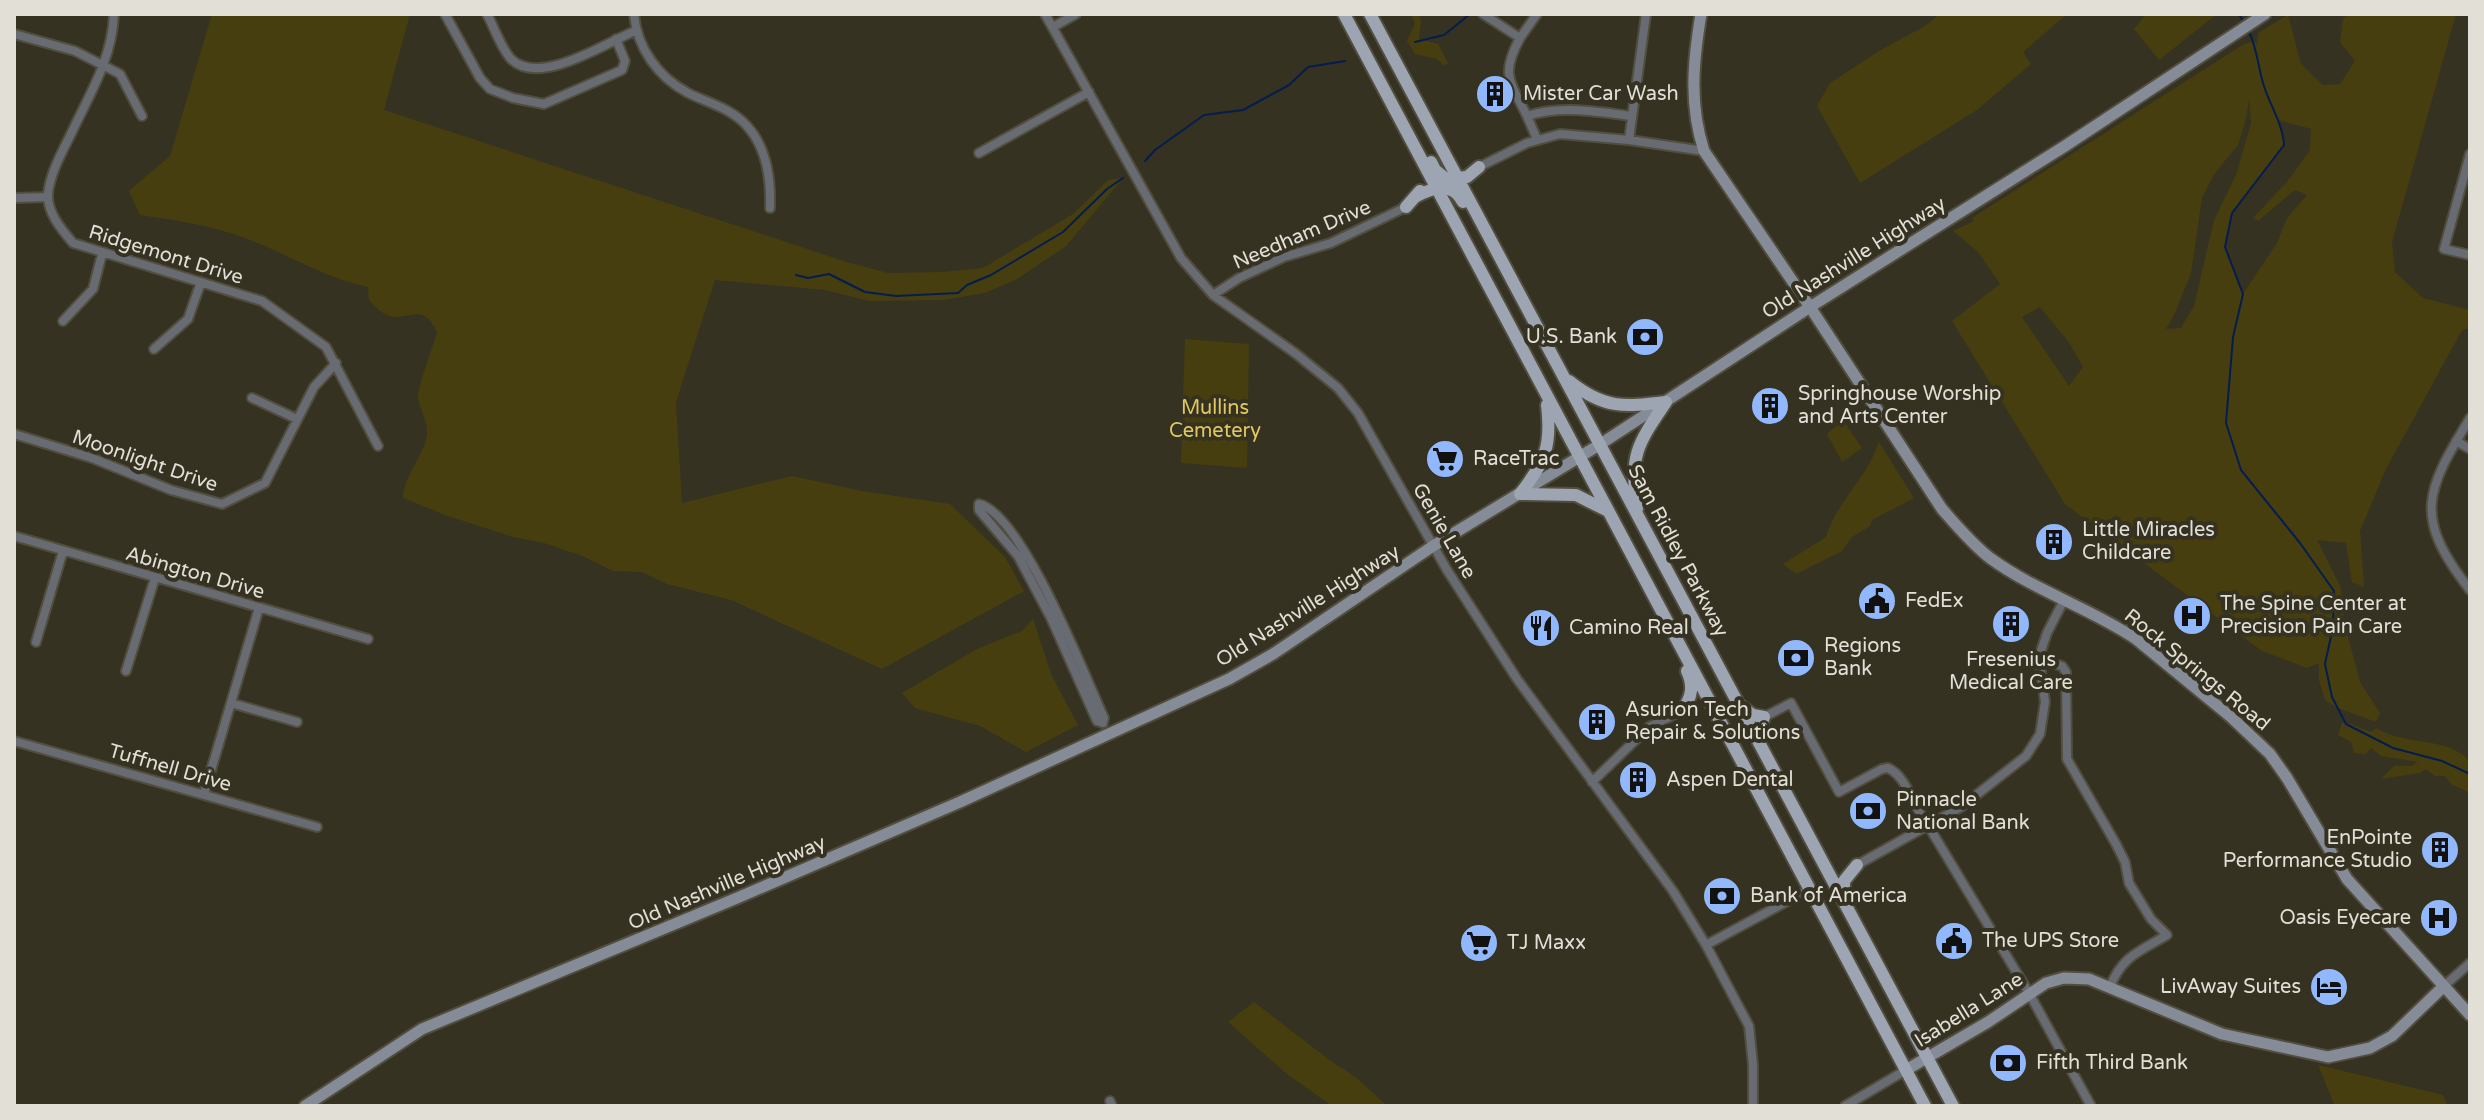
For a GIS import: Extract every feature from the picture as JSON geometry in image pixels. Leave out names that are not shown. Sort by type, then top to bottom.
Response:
[{"type":"main road","points":[[1344,14],[1925,1106]]},
{"type":"main road","name":"Sam Ridley Parkway","points":[[1370,14],[1953,1106]]},
{"type":"main road","name":"Rock Springs Road","points":[[1701,14],[1692,98],[1696,127],[1704,151],[1942,509],[1989,557],[2024,580],[2115,625],[2136,639],[2255,738],[2287,778],[2347,879],[2470,1015]]},
{"type":"main road","name":"Old Nashville Highway","points":[[305,1106],[422,1029],[960,802],[1229,679],[1273,654],[1433,546],[1599,445],[2065,146],[2265,14]]},
{"type":"main road","points":[[1380,82],[1390,89],[1435,170],[1446,179],[1467,177],[1479,167]]},
{"type":"main road","points":[[1380,82],[1386,104],[1423,175],[1422,187],[1406,207]]},
{"type":"main road","points":[[1448,163],[1465,171],[1479,167]]},
{"type":"main road","points":[[1415,197],[1436,188],[1449,188],[1459,196],[1504,277],[1510,278]]},
{"type":"main road","points":[[1406,207],[1430,200],[1448,210]]},
{"type":"main road","points":[[1563,377],[1604,404],[1626,407],[1666,402]]},
{"type":"main road","points":[[1520,494],[1539,470],[1549,445],[1546,397]]},
{"type":"main road","points":[[1638,516],[1632,475],[1634,456],[1643,436],[1666,402]]},
{"type":"main road","points":[[1520,494],[1576,495],[1608,511]]},
{"type":"main road","points":[[1679,645],[1691,680],[1692,695],[1682,711]]},
{"type":"main road","points":[[1736,702],[1749,713],[1764,717],[1759,731],[1761,748]]},
{"type":"main road","points":[[1682,711],[1701,707],[1716,715]]},
{"type":"main road","points":[[1818,854],[1834,865],[1857,865]]},
{"type":"main road","points":[[1845,905],[1844,881],[1857,865]]},
{"type":"main road","name":"Isabella Lane","points":[[1906,1070],[2046,983],[2064,978],[2089,979],[2222,1034],[2328,1057],[2370,1048],[2392,1036],[2444,986]]},
{"type":"street","points":[[14,198],[48,197],[55,165],[104,66],[113,39],[114,14]]},
{"type":"street","points":[[445,14],[480,78],[490,89],[513,98],[544,104],[622,70],[625,61],[616,39]]},
{"type":"street","points":[[487,14],[512,60],[534,69],[551,69],[635,31]]},
{"type":"street","points":[[634,14],[635,31],[648,56],[667,80],[735,115],[749,127],[764,154],[771,192],[770,208]]},
{"type":"street","name":"Genie Lane","points":[[1045,14],[1181,258],[1213,295],[1295,353],[1338,388],[1366,424],[1433,546],[1517,679],[1673,891],[1706,945],[1751,1032],[1752,1105]]},
{"type":"street","points":[[1053,27],[1076,14]]},
{"type":"street","points":[[1483,14],[1520,38]]},
{"type":"street","points":[[1537,14],[1510,56],[1508,77],[1537,139]]},
{"type":"street","points":[[1629,140],[1646,14]]},
{"type":"street","points":[[14,34],[75,51],[120,74],[142,116]]},
{"type":"street","points":[[979,153],[1089,92]]},
{"type":"street","points":[[1527,116],[1544,110],[1562,109],[1632,116]]},
{"type":"street","points":[[1479,167],[1537,139],[1573,134],[1704,151]]},
{"type":"street","points":[[2470,154],[2444,249],[2470,255]]},
{"type":"street","name":"Ridgemont Drive","points":[[48,197],[57,225],[73,243],[262,301],[326,347],[378,446]]},
{"type":"street","name":"Needham Drive","points":[[1213,295],[1273,262],[1331,243],[1406,207]]},
{"type":"street","points":[[63,321],[93,289],[102,254]]},
{"type":"street","points":[[154,349],[188,319],[201,282]]},
{"type":"street","name":"Moonlight Drive","points":[[14,434],[92,458],[171,490],[222,504],[265,483],[314,387],[336,363]]},
{"type":"street","points":[[252,398],[297,419]]},
{"type":"street","points":[[2470,418],[2435,480],[2430,510],[2438,537],[2470,590]]},
{"type":"street","points":[[2456,441],[2470,449]]},
{"type":"street","points":[[979,504],[985,505],[1005,524],[1024,550],[1049,596],[1104,718],[1103,723]]},
{"type":"street","name":"Abington Drive","points":[[14,536],[368,639]]},
{"type":"street","points":[[36,642],[63,551]]},
{"type":"street","points":[[126,671],[155,578]]},
{"type":"street","points":[[1857,865],[1961,807],[2026,756],[2040,734],[2045,702],[2040,660],[2047,633],[2064,600]]},
{"type":"street","points":[[204,794],[259,608]]},
{"type":"street","points":[[2040,660],[2062,666],[2066,672],[2067,759],[2120,853],[2129,883],[2151,919],[2167,935],[2126,959],[2118,967],[2110,987]]},
{"type":"street","points":[[231,703],[297,722]]},
{"type":"street","points":[[1764,717],[1791,703],[1839,792],[1882,769],[1895,772],[2029,993],[2091,1106]]},
{"type":"street","points":[[1592,782],[1649,727],[1682,711]]},
{"type":"street","name":"Tuffnell Drive","points":[[14,741],[317,827]]},
{"type":"street","points":[[1706,945],[1810,889]]},
{"type":"street","points":[[2444,986],[2470,963]]},
{"type":"street","points":[[1845,1106],[1906,1070]]},
{"type":"green space","points":[[212,14],[410,14],[384,110],[888,273],[983,268],[1073,214],[1108,180],[1123,178],[1066,246],[1017,279],[985,293],[943,300],[869,301],[825,290],[715,280],[676,402],[682,503],[792,476],[862,491],[950,504],[1005,557],[1024,591],[882,669],[731,600],[667,584],[642,572],[613,571],[585,557],[445,515],[403,498],[406,482],[427,434],[418,393],[437,332],[428,319],[419,314],[388,315],[369,300],[368,287],[335,278],[242,237],[204,226],[140,215],[129,191],[170,156]]},
{"type":"green space","points":[[1411,14],[1418,14],[1421,21],[1419,39],[1438,44],[1448,63],[1444,66],[1437,59],[1415,54],[1407,41],[1415,23]]},
{"type":"green space","points":[[1940,14],[2067,14],[2023,52],[2031,64],[1977,110],[1860,183],[1817,106],[1830,83]]},
{"type":"green space","points":[[2146,14],[2217,14],[2159,60],[2134,29]]},
{"type":"green space","points":[[2350,14],[2456,14],[2392,242],[2395,272],[2423,298],[2470,310],[2470,328],[2462,330],[2385,471],[2360,531],[2364,587],[2352,582],[2346,543],[2317,540],[2341,588],[2344,622],[2360,682],[2380,713],[2376,722],[2325,700],[2319,680],[2319,663],[2307,668],[2262,651],[2065,504],[1952,321],[2000,284],[1979,253],[1953,231],[1974,221],[1972,218],[2244,44],[2254,41],[2257,47],[2258,33],[2288,15],[2301,64],[2322,85],[2340,84],[2355,61],[2340,42],[2343,18]],"holes":[[[2249,99],[2251,123],[2236,175],[2214,220],[2194,306],[2181,328],[2166,329],[2191,273],[2202,198],[2215,173],[2238,145]],[[2278,120],[2311,129],[2310,150],[2287,182],[2253,218],[2258,221],[2295,190],[2307,195],[2287,218],[2277,243],[2243,294],[2225,247],[2232,213],[2284,145]],[[2040,307],[2068,341],[2083,367],[2069,386],[2022,317]]]},
{"type":"green space","name":"Mullins Cemetery","points":[[1185,339],[1249,344],[1247,468],[1181,463]]},
{"type":"green space","points":[[1843,420],[1862,448],[1842,462],[1827,434]]},
{"type":"green space","points":[[1879,442],[1914,498],[1872,520],[1870,526],[1852,537],[1842,551],[1796,574],[1783,564],[1826,537],[1837,512],[1867,467]]},
{"type":"green space","points":[[1033,619],[1052,676],[1078,725],[1026,752],[980,726],[915,708],[902,693],[977,649],[1022,631]]},
{"type":"green space","points":[[2342,723],[2371,732],[2377,728],[2400,738],[2437,744],[2460,753],[2470,761],[2470,793],[2451,784],[2445,776],[2435,776],[2426,769],[2420,773],[2381,779],[2394,766],[2411,766],[2418,762],[2381,756],[2371,748],[2366,754],[2354,753],[2351,742],[2338,735]]},
{"type":"green space","points":[[1254,1002],[1356,1078],[1388,1106],[1332,1106],[1287,1074],[1228,1022]]},
{"type":"green space","points":[[2318,1065],[2443,1095],[2448,1106],[2335,1106]]},
{"type":"waterway","points":[[1415,42],[1444,35],[1470,14]]},
{"type":"waterway","points":[[2239,14],[2244,23]]},
{"type":"waterway","points":[[2249,32],[2284,145],[2232,213],[2225,247],[2243,294],[2233,337],[2226,423],[2241,470],[2334,591],[2333,627],[2325,664],[2332,697],[2346,724],[2393,748],[2442,761],[2470,774]]},
{"type":"waterway","points":[[1145,161],[1155,150],[1204,115],[1243,110],[1289,85],[1308,67],[1345,61]]},
{"type":"waterway","points":[[796,275],[808,278],[829,274],[865,292],[896,296],[958,293],[1063,232],[1107,189],[1123,178]]},
{"type":"place","name":"Mister Car Wash","points":[[1495,94]]},
{"type":"place","name":"U.S. Bank","points":[[1645,337]]},
{"type":"place","name":"Springhouse Worship and Arts Center","points":[[1770,406]]},
{"type":"place","name":"RaceTrac","points":[[1445,459]]},
{"type":"place","name":"Little Miracles Childcare","points":[[2054,542]]},
{"type":"place","name":"FedEx","points":[[1877,601]]},
{"type":"place","name":"The Spine Center at Precision Pain Care","points":[[2192,616]]},
{"type":"place","name":"Fresenius Medical Care","points":[[2011,624]]},
{"type":"place","name":"Camino Real","points":[[1541,628]]},
{"type":"place","name":"Regions Bank","points":[[1796,658]]},
{"type":"place","name":"Asurion Tech Repair & Solutions","points":[[1597,722]]},
{"type":"place","name":"Aspen Dental","points":[[1638,780]]},
{"type":"place","name":"Pinnacle National Bank","points":[[1868,811]]},
{"type":"place","name":"EnPointe Performance Studio","points":[[2440,850]]},
{"type":"place","name":"Bank of America","points":[[1722,896]]},
{"type":"place","name":"Oasis Eyecare","points":[[2439,918]]},
{"type":"place","name":"The UPS Store","points":[[1954,941]]},
{"type":"place","name":"TJ Maxx","points":[[1479,943]]},
{"type":"place","name":"LivAway Suites","points":[[2329,987]]},
{"type":"place","name":"Fifth Third Bank","points":[[2008,1063]]}]
